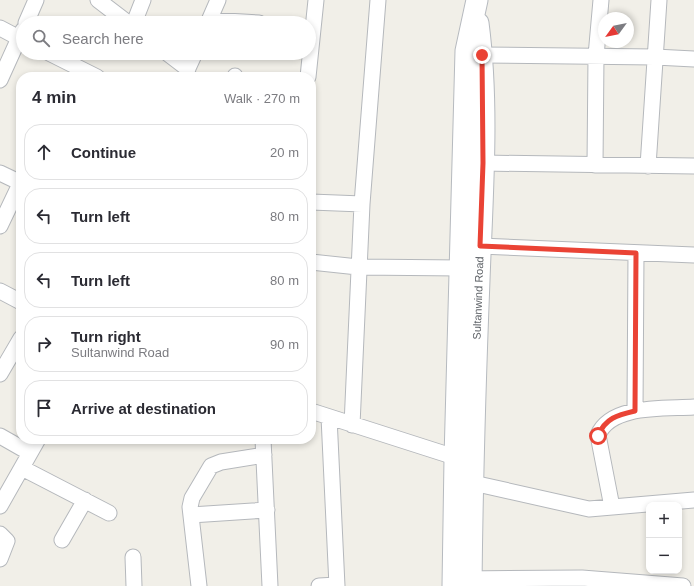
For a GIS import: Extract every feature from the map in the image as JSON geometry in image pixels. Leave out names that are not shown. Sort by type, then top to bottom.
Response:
[{"type":"main road","name":"Sultanwind Road","points":[[462,582],[464,460],[480,246],[483,163],[482,55],[477,5]]},
{"type":"main road","points":[[464,460],[461,268],[466,51],[477,5]]},
{"type":"street","points":[[29,16],[36,0]]},
{"type":"street","points":[[98,0],[119,16]]},
{"type":"street","points":[[137,16],[143,0]]},
{"type":"street","points":[[211,16],[218,0]]},
{"type":"street","points":[[313,16],[316,0]]},
{"type":"street","points":[[352,425],[358,266],[378,0]]},
{"type":"street","points":[[596,165],[596,56],[601,0]]},
{"type":"street","points":[[648,166],[659,0]]},
{"type":"street","points":[[0,28],[16,34]]},
{"type":"street","points":[[0,80],[16,48]]},
{"type":"street","points":[[482,55],[655,57],[694,59]]},
{"type":"street","points":[[58,60],[74,72]]},
{"type":"street","points":[[174,60],[185,72]]},
{"type":"street","points":[[186,72],[192,60]]},
{"type":"street","points":[[308,72],[309,60]]},
{"type":"street","points":[[483,163],[694,166]]},
{"type":"street","points":[[0,173],[16,181]]},
{"type":"street","points":[[0,226],[16,193]]},
{"type":"street","points":[[316,202],[362,204]]},
{"type":"street","points":[[480,246],[694,255]]},
{"type":"street","points":[[635,411],[636,253]]},
{"type":"street","points":[[316,262],[358,266],[461,268]]},
{"type":"street","points":[[0,290],[16,299]]},
{"type":"street","points":[[2,364],[16,345]]},
{"type":"street","points":[[612,507],[598,436],[602,426],[610,419],[635,411],[694,407]]},
{"type":"street","points":[[316,412],[352,425],[464,460]]},
{"type":"street","points":[[319,586],[337,586],[329,417]]},
{"type":"street","points":[[0,436],[30,453]]},
{"type":"street","points":[[0,506],[35,444]]},
{"type":"street","points":[[263,444],[270,586]]},
{"type":"street","points":[[199,586],[190,502],[211,466],[221,462],[264,455]]},
{"type":"street","points":[[22,468],[109,513]]},
{"type":"street","points":[[463,481],[589,509],[694,500]]},
{"type":"street","points":[[62,540],[85,500]]},
{"type":"street","points":[[191,515],[267,510]]},
{"type":"street","points":[[0,534],[7,541],[0,559]]},
{"type":"street","points":[[133,557],[134,586]]},
{"type":"street","points":[[462,582],[573,582],[683,586]]},
{"type":"route","points":[[482,55],[483,163],[480,246],[636,253],[635,411],[610,419],[602,426],[598,436]]}]
